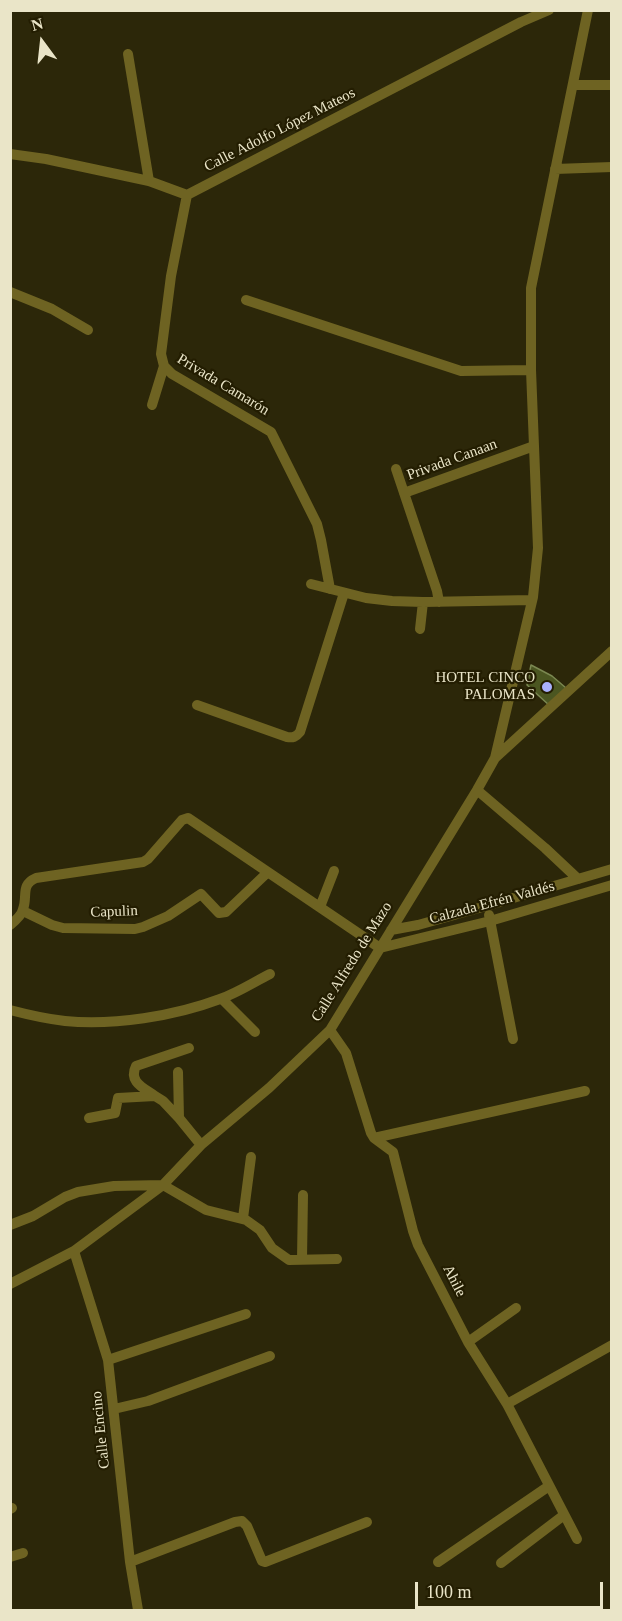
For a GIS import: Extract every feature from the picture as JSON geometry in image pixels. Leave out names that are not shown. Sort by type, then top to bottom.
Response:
[{"type":"street","points":[[515,10],[521,22]]},
{"type":"street","name":"Calle Adolfo López Mateos","points":[[188,195],[521,22],[549,10]]},
{"type":"street","points":[[495,758],[532,600],[538,542],[531,370],[531,288],[588,10]]},
{"type":"street","points":[[128,54],[149,181]]},
{"type":"street","points":[[573,85],[612,85]]},
{"type":"street","points":[[10,154],[46,159],[149,181],[188,195]]},
{"type":"street","points":[[555,169],[612,166]]},
{"type":"street","name":"Privada Camarón","points":[[188,195],[171,276],[161,354],[164,366],[172,374],[271,432],[317,524],[330,589]]},
{"type":"street","points":[[10,292],[52,309],[88,330]]},
{"type":"street","points":[[246,300],[461,371],[531,370]]},
{"type":"street","points":[[152,405],[164,366]]},
{"type":"street","name":"Privada Canaan","points":[[396,469],[404,494],[534,446]]},
{"type":"street","points":[[404,494],[439,602]]},
{"type":"street","points":[[311,585],[392,601],[532,600]]},
{"type":"street","points":[[197,705],[287,737],[298,735],[344,593]]},
{"type":"street","points":[[420,628],[423,602]]},
{"type":"street","name":"Calle Alfredo de Mazo","points":[[10,1284],[75,1251],[163,1185],[201,1145],[268,1088],[330,1030],[495,758],[612,651]]},
{"type":"street","points":[[477,790],[578,879]]},
{"type":"street","points":[[10,925],[23,911],[26,887],[36,878],[143,862],[186,818],[190,818],[380,948]]},
{"type":"street","name":"Calzada Efrén Valdés","points":[[391,930],[418,925],[612,869]]},
{"type":"street","points":[[320,908],[334,871]]},
{"type":"street","name":"Capulin","points":[[23,911],[63,928],[135,929],[160,920],[201,894],[219,913],[224,913],[268,872]]},
{"type":"street","name":"Calzada Efrén Valdés","points":[[380,948],[490,921],[612,885]]},
{"type":"street","points":[[486,906],[513,1039]]},
{"type":"street","points":[[10,1010],[68,1022],[113,1021],[166,1015],[222,999],[270,974]]},
{"type":"street","points":[[222,999],[255,1032]]},
{"type":"street","name":"Ahile","points":[[330,1030],[346,1053],[371,1133],[374,1138],[393,1152],[415,1238],[468,1342],[507,1404],[577,1539]]},
{"type":"street","points":[[189,1048],[136,1066],[133,1073],[134,1080],[162,1101],[201,1145]]},
{"type":"street","points":[[178,1072],[179,1118]]},
{"type":"street","points":[[374,1138],[585,1091]]},
{"type":"street","points":[[89,1118],[115,1113],[117,1098],[155,1096]]},
{"type":"street","points":[[243,1218],[251,1158]]},
{"type":"street","points":[[10,1226],[78,1192],[114,1186],[163,1185],[206,1210],[243,1218],[260,1230],[274,1250],[289,1260],[337,1259]]},
{"type":"street","points":[[302,1259],[303,1195]]},
{"type":"street","name":"Calle Encino","points":[[75,1251],[108,1360],[130,1562],[138,1611]]},
{"type":"street","points":[[468,1342],[516,1308]]},
{"type":"street","points":[[108,1360],[246,1314]]},
{"type":"street","points":[[507,1404],[612,1345]]},
{"type":"street","points":[[114,1409],[148,1401],[270,1356]]},
{"type":"street","points":[[438,1562],[549,1486]]},
{"type":"street","points":[[501,1563],[564,1515]]},
{"type":"street","points":[[130,1562],[242,1521],[247,1526],[261,1561],[265,1562],[368,1522]]},
{"type":"street","points":[[10,1557],[23,1553]]},
{"type":"building","name":"HOTEL CINCO PALOMAS","points":[[531,665],[552,676],[566,688],[550,706],[527,685]]},
{"type":"place","name":"HOTEL CINCO PALOMAS","points":[[547,687]]}]
